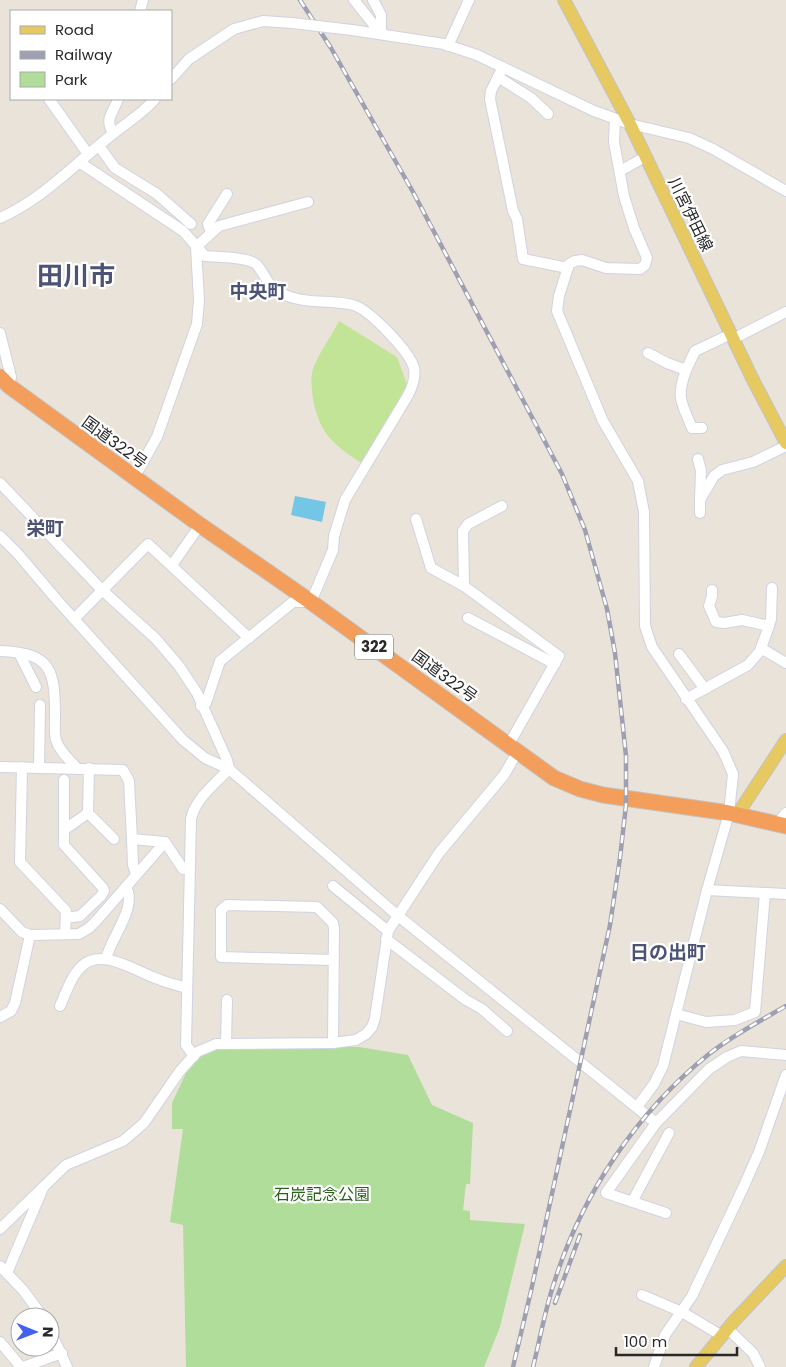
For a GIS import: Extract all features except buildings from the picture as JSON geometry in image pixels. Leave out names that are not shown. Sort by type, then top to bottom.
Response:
[{"type":"highway","name":"国道322号","points":[[4,382],[134,478],[311,602],[554,778],[580,789],[603,795],[783,821]]},
{"type":"main road","name":"川宮伊田線","points":[[564,0],[630,124],[752,380],[786,444]]},
{"type":"main road","points":[[733,814],[786,740]]},
{"type":"main road","points":[[696,1367],[725,1333],[785,1270]]},
{"type":"street","points":[[354,0],[382,34]]},
{"type":"street","points":[[373,0],[381,15],[382,34]]},
{"type":"street","points":[[448,46],[469,0]]},
{"type":"street","points":[[172,78],[189,59],[234,29],[263,21],[382,34],[448,46],[477,55],[594,111],[630,124],[689,138],[713,149],[786,191]]},
{"type":"street","points":[[503,67],[491,91],[490,99],[513,211],[517,219],[523,259],[568,268]]},
{"type":"street","points":[[498,77],[531,98],[548,114]]},
{"type":"street","points":[[50,100],[88,154]]},
{"type":"street","points":[[113,133],[109,125],[109,119],[115,110],[118,100]]},
{"type":"street","points":[[0,218],[34,198],[113,133],[146,109],[154,100]]},
{"type":"street","points":[[615,119],[614,142],[627,204],[634,228],[647,258],[646,265],[640,269],[606,268],[582,260],[574,261],[569,264],[559,296],[557,311],[603,421],[638,481],[644,512],[645,626],[652,647],[723,752],[733,774],[733,814],[707,890],[663,1066],[654,1084],[637,1108]]},
{"type":"street","points":[[99,146],[115,168],[157,194],[190,224]]},
{"type":"street","points":[[620,171],[646,157]]},
{"type":"street","points":[[79,162],[183,231],[205,256],[248,260],[257,265],[272,288],[290,297],[355,306],[368,314],[395,339],[408,354],[414,368],[415,379],[407,397],[345,500],[334,536],[333,550],[311,602],[293,602],[220,661],[206,703],[201,706]]},
{"type":"street","points":[[211,232],[208,224],[226,194]]},
{"type":"street","points":[[196,247],[219,226],[308,202]]},
{"type":"street","points":[[134,478],[157,437],[197,324],[200,300],[196,247]]},
{"type":"street","points":[[702,428],[692,428],[680,398],[680,387],[695,351],[786,312]]},
{"type":"street","points":[[0,333],[12,377],[4,382]]},
{"type":"street","points":[[648,353],[686,370]]},
{"type":"street","points":[[700,500],[714,476],[722,470],[753,462],[786,444]]},
{"type":"street","points":[[698,459],[701,471],[700,513]]},
{"type":"street","points":[[0,483],[102,590],[156,639],[179,666],[197,693],[201,706],[227,760],[228,769],[192,812],[189,869],[186,1045],[194,1056]]},
{"type":"street","points":[[464,586],[463,532],[468,524],[502,506]]},
{"type":"street","points":[[0,1229],[66,1165],[123,1141],[144,1123],[180,1071],[197,1052],[216,1044],[333,1043],[356,1040],[366,1034],[372,1027],[376,1018],[387,935],[397,915],[439,853],[504,774],[513,747],[559,656],[464,586],[431,568],[416,520]]},
{"type":"street","points":[[172,565],[200,525]]},
{"type":"street","points":[[0,536],[183,740],[205,758],[228,769],[397,915],[656,1123]]},
{"type":"street","points":[[74,619],[148,544],[249,638]]},
{"type":"street","points":[[686,699],[748,666],[757,656],[771,620],[772,588]]},
{"type":"street","points":[[712,590],[709,606],[716,622],[724,623],[742,620],[769,626]]},
{"type":"street","points":[[468,618],[556,664]]},
{"type":"street","points":[[761,648],[786,663]]},
{"type":"street","points":[[0,651],[33,655],[41,660],[51,672],[55,689],[56,739],[66,757],[76,767]]},
{"type":"street","points":[[19,653],[36,686]]},
{"type":"street","points":[[679,654],[705,689]]},
{"type":"street","points":[[39,767],[40,705]]},
{"type":"street","points":[[0,767],[76,767],[123,770],[129,781],[133,865],[136,874]]},
{"type":"street","points":[[22,767],[20,862],[66,911],[65,934]]},
{"type":"street","points":[[89,768],[88,813],[114,839]]},
{"type":"street","points":[[64,780],[64,845],[104,891],[102,896],[80,916],[66,918]]},
{"type":"street","points":[[64,830],[88,813]]},
{"type":"street","points":[[132,839],[164,842],[183,869],[189,869]]},
{"type":"street","points":[[0,909],[22,932],[30,935],[79,934],[89,928],[164,842]]},
{"type":"street","points":[[333,886],[387,935],[466,1000],[482,1009],[507,1031]]},
{"type":"street","points":[[106,959],[128,909],[129,892],[126,887]]},
{"type":"street","points":[[707,890],[786,894]]},
{"type":"street","points":[[676,1014],[706,1022],[735,1020],[755,1012],[765,893]]},
{"type":"street","points":[[333,1043],[334,960],[333,923],[317,907],[227,905],[221,910],[220,957],[334,960]]},
{"type":"street","points":[[0,1017],[11,1012],[15,1003],[30,935]]},
{"type":"street","points":[[60,1006],[74,977],[83,964],[106,959],[158,980],[187,988]]},
{"type":"street","points":[[226,1044],[227,1000]]},
{"type":"street","points":[[666,1213],[606,1193],[656,1123],[709,1069],[734,1053],[742,1051],[786,1055]]},
{"type":"street","points":[[654,1367],[665,1335],[692,1296],[759,1152],[786,1075]]},
{"type":"street","points":[[632,1202],[669,1132]]},
{"type":"street","points":[[36,1307],[4,1270],[44,1185]]},
{"type":"street","points":[[642,1295],[725,1333],[753,1353],[760,1367]]},
{"type":"street","points":[[0,1342],[22,1367],[62,1354]]},
{"type":"street","points":[[60,1350],[67,1367]]},
{"type":"green space","points":[[339,321],[397,357],[408,387],[363,464],[336,445],[330,438],[320,422],[313,399],[311,380],[313,369]]},
{"type":"green space","name":"石炭記念公園","points":[[242,1047],[359,1047],[408,1055],[432,1105],[473,1123],[470,1184],[466,1184],[463,1210],[470,1211],[470,1220],[525,1224],[500,1327],[484,1367],[186,1367],[183,1225],[170,1222],[183,1129],[172,1129],[172,1103],[186,1073],[202,1055],[212,1050]]},
{"type":"water","points":[[295,496],[326,502],[322,522],[291,515]]},
{"type":"railway","points":[[300,0],[331,48],[413,192],[562,474],[585,530],[607,609],[615,653],[626,756],[626,805],[620,858],[610,925],[513,1367]]},
{"type":"railway","points":[[533,1367],[545,1314],[566,1250],[596,1187],[615,1157],[658,1102],[709,1054],[747,1028],[786,1006]]},
{"type":"railway","points":[[555,1303],[580,1235]]},
{"type":"district","name":"田川市","points":[[76,276]]},
{"type":"district","name":"中央町","points":[[258,291]]},
{"type":"district","name":"栄町","points":[[45,528]]},
{"type":"district","name":"日の出町","points":[[668,952]]}]
